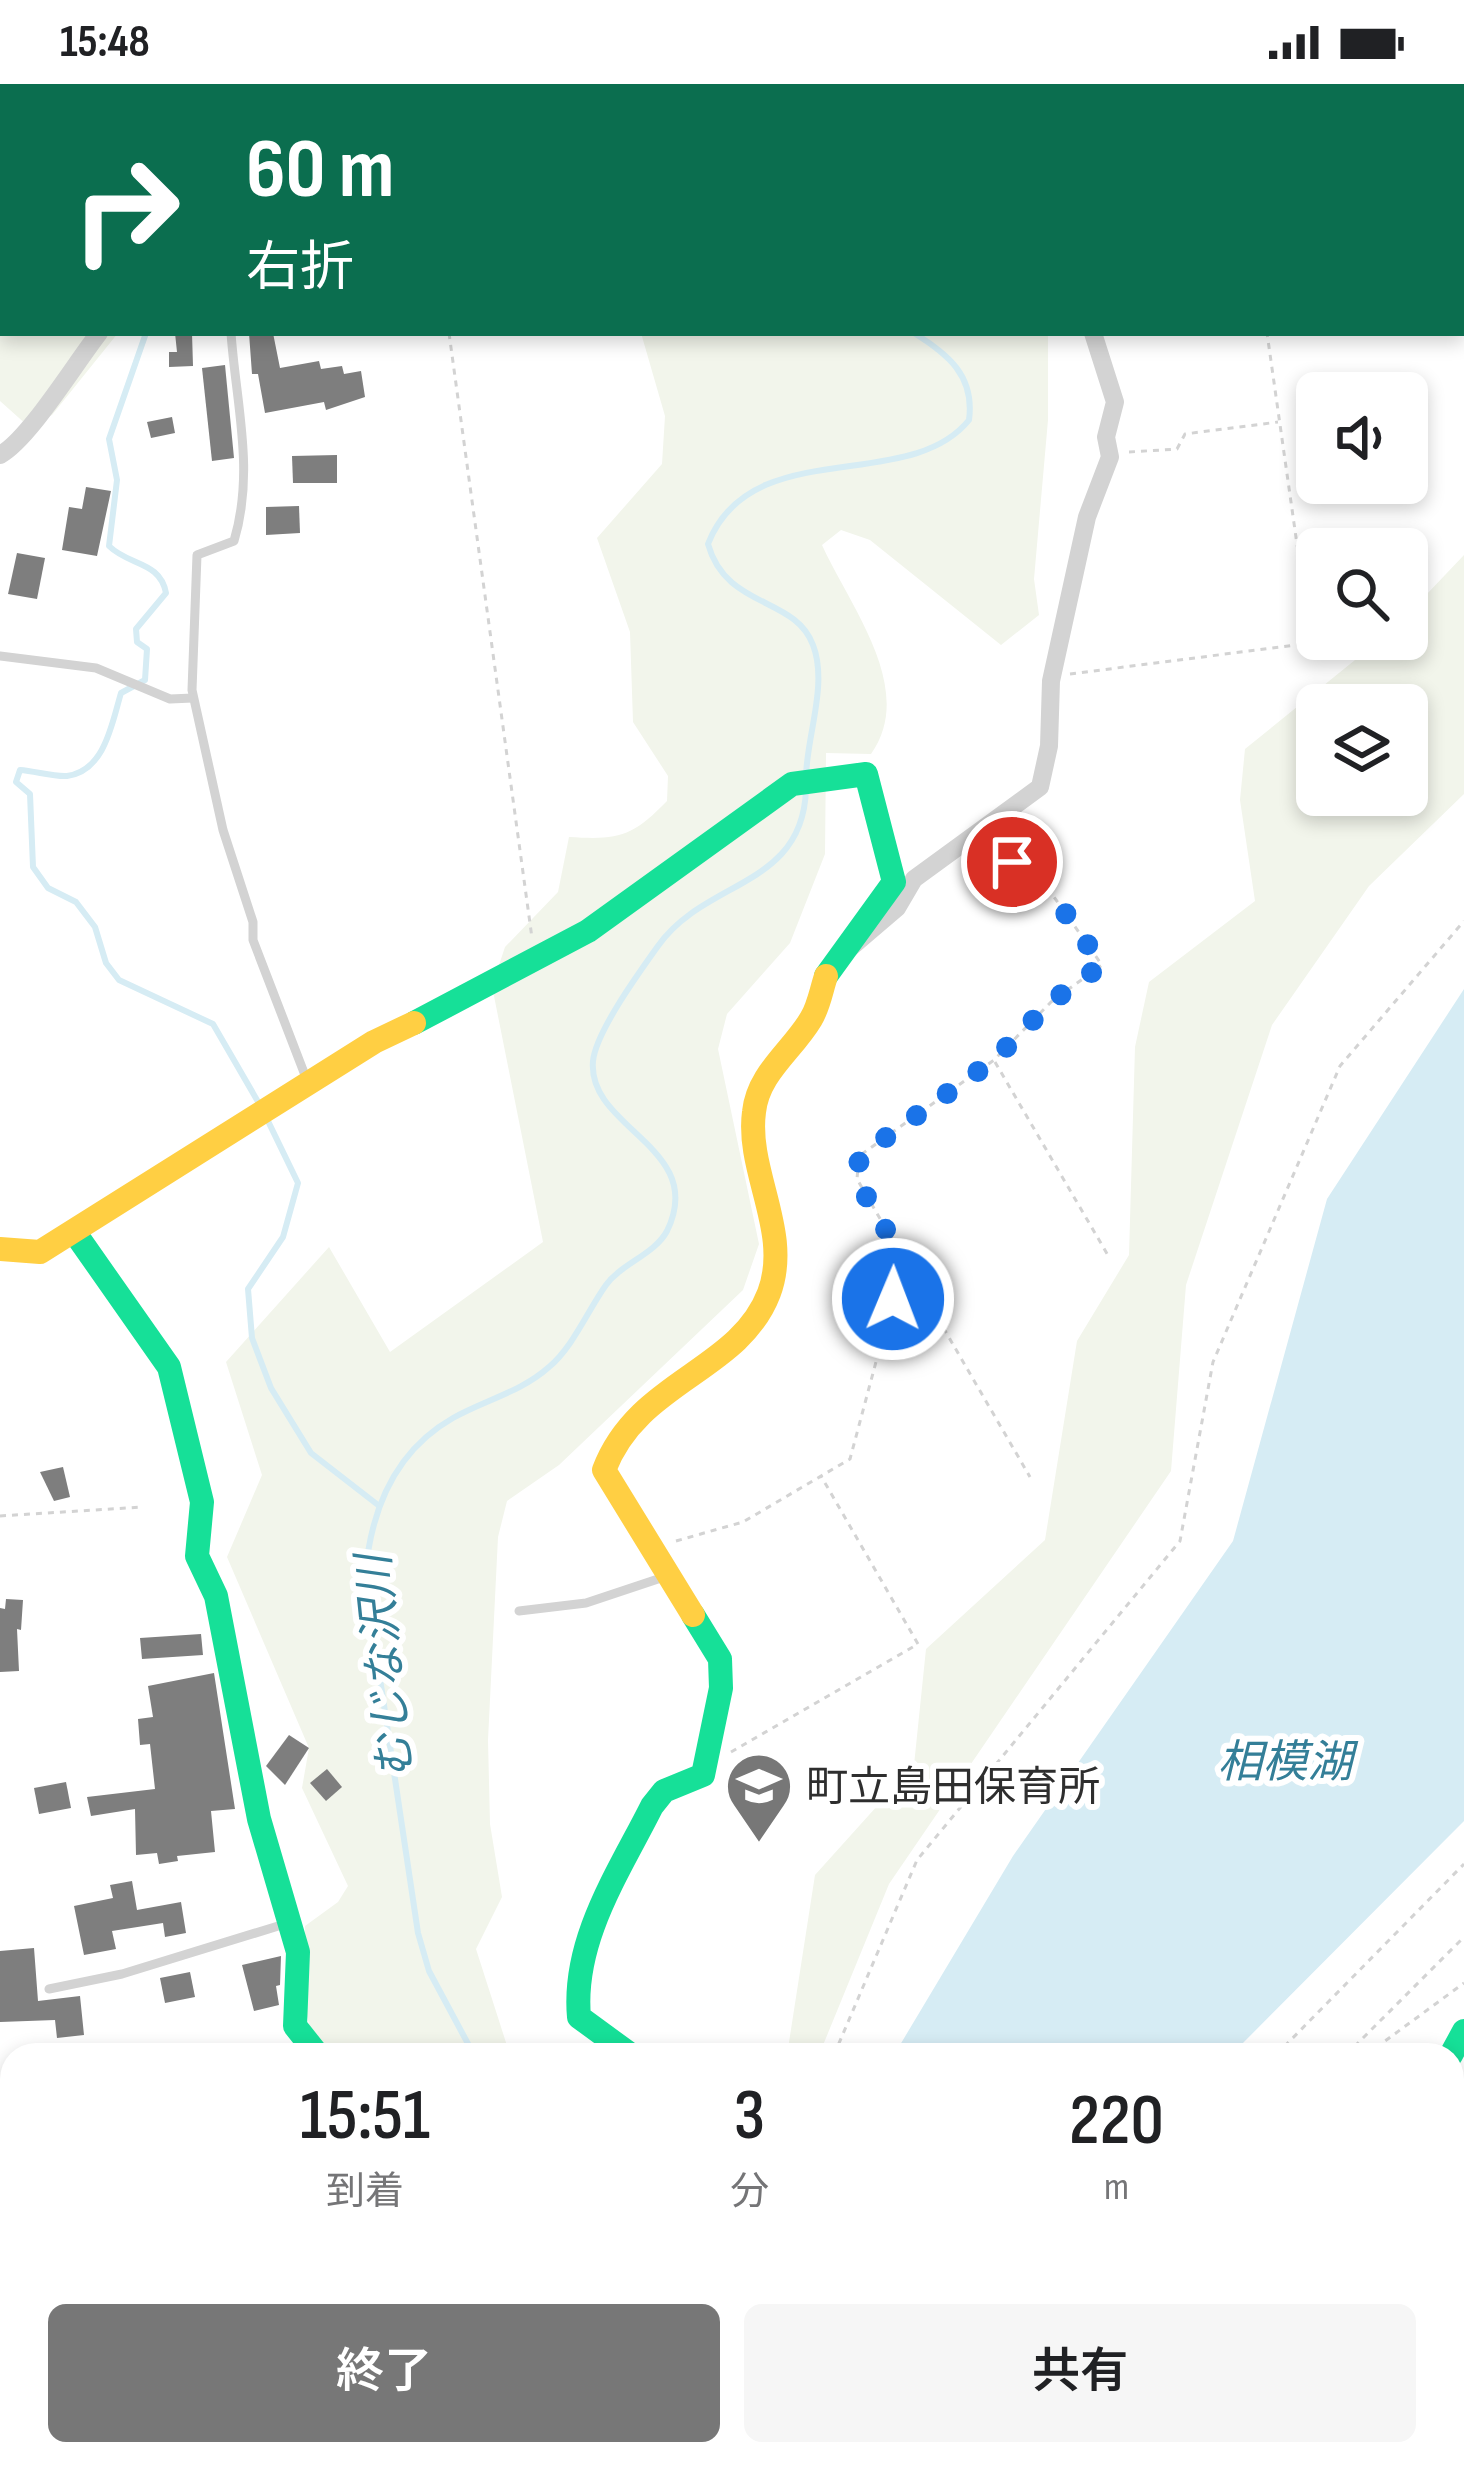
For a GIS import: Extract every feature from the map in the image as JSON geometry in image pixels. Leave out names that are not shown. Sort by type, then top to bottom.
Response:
[{"type":"street","points":[[0,455],[23,442],[43,404],[97,336]]},
{"type":"street","points":[[844,951],[862,942],[897,908],[914,879],[1040,787],[1049,746],[1052,676],[1087,517],[1109,453],[1106,437],[1115,402],[1094,336]]},
{"type":"street","points":[[0,1250],[40,1252],[175,1162],[374,1042],[536,964],[792,784],[866,774],[894,882],[828,972],[811,1020],[763,1083],[753,1117],[772,1241],[769,1297],[752,1322],[726,1345],[624,1425],[608,1452],[604,1470],[720,1659],[721,1688],[703,1775],[664,1791],[652,1806],[579,1963],[574,1996],[579,2017],[615,2043]]},
{"type":"street","points":[[76,1232],[169,1367],[202,1502],[196,1556],[216,1596],[259,1819],[298,1952],[295,2026],[308,2043]]},
{"type":"lane","points":[[231,336],[244,447],[244,508],[234,541],[197,555],[193,698],[223,830],[254,922],[253,940],[308,1083]]},
{"type":"lane","points":[[0,656],[96,668],[170,699],[193,698]]},
{"type":"lane","points":[[519,1611],[586,1603],[669,1575]]},
{"type":"lane","points":[[49,1989],[122,1973],[288,1923]]},
{"type":"path","points":[[449,336],[536,964]]},
{"type":"path","points":[[1052,676],[1311,643],[1267,336]]},
{"type":"path","points":[[1109,453],[1177,449],[1185,434],[1280,422]]},
{"type":"path","points":[[1012,862],[1030,863],[1102,965],[1051,1002],[994,1060],[860,1156],[856,1179],[1030,1477]]},
{"type":"path","points":[[839,2043],[917,1860],[1180,1540],[1214,1362],[1340,1066],[1464,921]]},
{"type":"path","points":[[994,1060],[1109,1257]]},
{"type":"path","points":[[652,1548],[743,1522],[850,1459],[903,1259]]},
{"type":"path","points":[[704,1768],[917,1644],[821,1476]]},
{"type":"path","points":[[0,1516],[142,1507]]},
{"type":"path","points":[[1288,2043],[1464,1864]]},
{"type":"path","points":[[1358,2043],[1464,1937]]},
{"type":"path","points":[[1382,2043],[1464,1983]]},
{"type":"shaded area","points":[[0,336],[116,336],[52,415],[28,426],[0,401]]},
{"type":"shaded area","points":[[642,336],[1048,336],[1048,420],[1034,579],[1039,615],[1001,645],[870,540],[841,530],[822,545],[874,648],[887,703],[883,729],[871,754],[826,753],[825,854],[790,943],[727,1014],[718,1049],[759,1244],[743,1290],[559,1465],[507,1501],[498,1537],[488,1740],[490,1824],[502,1897],[476,1949],[506,2043],[314,2043],[306,2012],[305,1926],[338,1902],[348,1886],[302,1788],[309,1748],[227,1557],[262,1475],[226,1362],[329,1247],[390,1352],[543,1242],[492,986],[505,947],[558,892],[569,837],[624,834],[667,801],[668,776],[633,722],[630,632],[597,538],[662,464],[665,416]]},
{"type":"shaded area","points":[[1464,555],[1464,794],[1369,886],[1272,1025],[1186,1285],[1171,1471],[889,1884],[824,2043],[789,2043],[815,1875],[914,1765],[926,1649],[1045,1540],[1077,1341],[1129,1255],[1135,1047],[1149,982],[1255,901],[1240,800],[1245,749],[1296,708],[1296,816],[1428,816],[1428,684],[1325,684],[1355,660],[1428,660],[1428,593]]},
{"type":"water","name":"相模湖","points":[[1464,989],[1464,1821],[1243,2043],[901,2043],[1013,1856],[1233,1541],[1327,1199]]},
{"type":"building","points":[[175,336],[192,336],[193,366],[169,367],[169,352],[177,352]]},
{"type":"building","points":[[249,336],[274,336],[280,368],[319,361],[321,369],[342,366],[344,374],[361,371],[365,397],[326,410],[324,402],[265,413],[258,374],[252,374]]},
{"type":"building","points":[[225,365],[234,458],[212,461],[202,368]]},
{"type":"building","points":[[172,417],[175,433],[151,438],[147,422]]},
{"type":"building","points":[[337,455],[337,483],[293,483],[292,456]]},
{"type":"building","points":[[86,487],[111,491],[97,556],[62,550],[69,507],[82,509]]},
{"type":"building","points":[[299,506],[300,533],[266,535],[266,507]]},
{"type":"building","points":[[17,553],[45,558],[37,599],[8,594]]},
{"type":"building","points":[[63,1467],[70,1497],[54,1501],[40,1472]]},
{"type":"building","points":[[6,1599],[23,1600],[21,1630],[17,1629],[19,1671],[0,1672],[0,1608],[5,1609]]},
{"type":"building","points":[[201,1634],[203,1655],[142,1659],[140,1638]]},
{"type":"building","points":[[214,1673],[235,1809],[211,1811],[215,1852],[177,1856],[178,1861],[159,1864],[157,1853],[136,1855],[135,1809],[91,1816],[87,1797],[155,1789],[150,1744],[140,1745],[138,1719],[153,1717],[148,1686]]},
{"type":"building","points":[[289,1735],[309,1748],[285,1785],[266,1766]]},
{"type":"building","points":[[327,1769],[342,1787],[326,1801],[310,1783]]},
{"type":"building","points":[[66,1782],[71,1808],[39,1814],[34,1788]]},
{"type":"building","points":[[132,1881],[137,1910],[181,1902],[186,1933],[165,1937],[163,1923],[112,1931],[116,1949],[84,1955],[74,1906],[113,1898],[110,1885]]},
{"type":"building","points":[[34,1948],[38,2001],[80,1996],[84,2035],[57,2038],[55,2020],[0,2022],[0,1951]]},
{"type":"building","points":[[281,1956],[280,1985],[276,1986],[279,2005],[254,2011],[242,1965]]},
{"type":"building","points":[[190,1972],[195,1997],[165,2003],[160,1978]]},
{"type":"waterway","points":[[145,336],[109,439],[117,480],[109,546],[151,569],[166,593],[136,629],[137,642],[147,649],[145,680],[121,693],[105,744],[90,765],[67,776],[20,770],[16,782],[30,794],[33,867],[48,888],[76,902],[95,927],[106,963],[119,980],[213,1024],[261,1107]]},
{"type":"waterway","points":[[806,776],[818,693],[813,645],[792,618],[729,580],[708,544],[729,510],[758,488],[794,476],[909,455],[942,442],[969,420],[963,379],[938,349],[918,336]]},
{"type":"waterway","name":"むじな沢川","points":[[468,2043],[429,1971],[418,1933],[365,1578],[372,1531],[388,1487],[415,1448],[453,1418],[549,1367],[573,1339],[606,1285],[667,1231],[675,1202],[672,1179],[660,1158],[608,1104],[596,1084],[596,1049],[629,987],[678,924],[770,865],[788,846],[801,821],[806,789]]},
{"type":"waterway","points":[[267,1119],[298,1183],[283,1237],[248,1289],[252,1338],[271,1388],[311,1453],[378,1505]]},
{"type":"traffic: fast","points":[[414,1023],[588,931],[792,784],[866,774],[894,882],[826,976]]},
{"type":"traffic: fast","points":[[75,1233],[169,1367],[202,1502],[197,1556],[216,1596],[259,1819],[298,1952],[295,2026],[308,2043]]},
{"type":"traffic: fast","points":[[615,2043],[579,2017],[583,1961],[600,1907],[652,1806],[664,1791],[703,1775],[721,1688],[720,1659],[693,1615]]},
{"type":"traffic: fast","points":[[1458,2043],[1464,2031]]},
{"type":"traffic: slow","points":[[693,1615],[604,1470],[640,1415],[735,1341],[755,1320],[769,1293],[775,1247],[756,1157],[754,1112],[769,1074],[814,1014],[826,976]]},
{"type":"traffic: slow","points":[[0,1249],[40,1252],[374,1042],[414,1023]]},
{"type":"place","name":"町立島田保育所","points":[[759,1845]]},
{"type":"route","points":[[893,1299],[903,1259],[856,1179],[860,1156],[994,1060],[1051,1002],[1102,965],[1030,863],[1012,862]]}]
